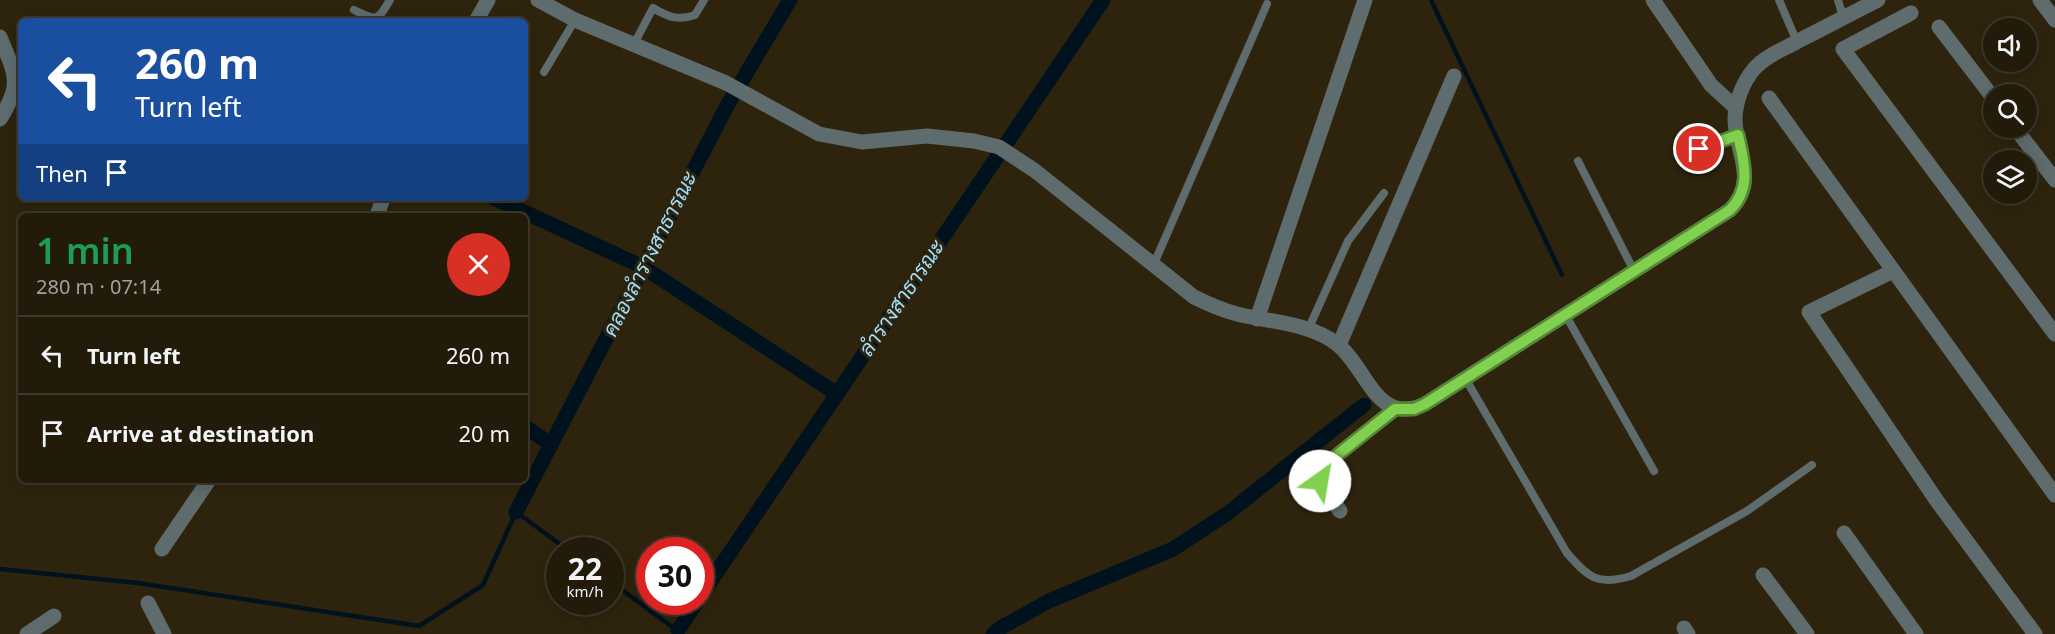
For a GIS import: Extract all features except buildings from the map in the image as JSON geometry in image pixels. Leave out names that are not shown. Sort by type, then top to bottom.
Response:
[{"type":"street","points":[[478,18],[488,0]]},
{"type":"street","points":[[538,0],[575,20],[726,83],[751,99],[819,134],[862,142],[927,136],[974,141],[999,147],[1013,155],[1194,297],[1216,307],[1257,319],[1308,330],[1339,345],[1379,397],[1395,409],[1414,409],[1566,316],[1730,210],[1737,203],[1745,181],[1735,121],[1736,108],[1746,81],[1755,68],[1770,55],[1878,0]]},
{"type":"street","points":[[1257,319],[1365,0]]},
{"type":"street","points":[[1653,0],[1711,85],[1736,108]]},
{"type":"street","points":[[2040,0],[2055,20]]},
{"type":"street","points":[[1911,13],[1843,49],[2055,334]]},
{"type":"street","points":[[1939,27],[1983,85]]},
{"type":"street","points":[[0,37],[16,82],[10,103],[0,119]]},
{"type":"street","points":[[1339,345],[1454,76]]},
{"type":"street","points":[[1769,98],[2055,495]]},
{"type":"street","points":[[2024,138],[2055,180]]},
{"type":"street","points":[[1893,272],[1809,312],[1937,501],[2035,634]]},
{"type":"street","points":[[1340,511],[1320,481],[1326,464],[1395,409]]},
{"type":"street","points":[[162,549],[207,483]]},
{"type":"street","points":[[1844,533],[1916,634]]},
{"type":"street","points":[[1763,574],[1807,634]]},
{"type":"street","points":[[148,603],[164,634]]},
{"type":"street","points":[[27,634],[54,616]]},
{"type":"lane","points":[[378,18],[390,0]]},
{"type":"lane","points":[[634,44],[655,4],[668,17],[686,19],[695,15],[704,0]]},
{"type":"lane","points":[[1779,0],[1797,42]]},
{"type":"lane","points":[[1838,0],[1843,17]]},
{"type":"lane","points":[[1152,266],[1267,4]]},
{"type":"lane","points":[[354,10],[371,18]]},
{"type":"lane","points":[[544,72],[575,20]]},
{"type":"lane","points":[[1680,155],[1739,142]]},
{"type":"lane","points":[[1578,161],[1634,272]]},
{"type":"lane","points":[[1308,330],[1348,241],[1384,194]]},
{"type":"lane","points":[[1566,316],[1654,471]]},
{"type":"lane","points":[[1465,378],[1567,553],[1580,568],[1598,580],[1612,582],[1631,576],[1747,511],[1812,465]]},
{"type":"waterway","name":"คลองลำรางสาธารณะ","points":[[516,512],[728,104],[790,0]]},
{"type":"waterway","name":"ลำรางสาธารณะ","points":[[714,576],[1103,0]]},
{"type":"waterway","points":[[1431,0],[1562,275]]},
{"type":"waterway","points":[[500,201],[526,213]]},
{"type":"waterway","points":[[528,214],[643,267],[837,394]]},
{"type":"waterway","points":[[993,634],[1049,601],[1173,549],[1228,513],[1364,405]]},
{"type":"waterway","points":[[528,429],[551,444]]},
{"type":"waterway","points":[[0,569],[138,583],[419,626],[483,585],[516,512],[550,537]]},
{"type":"waterway","points":[[624,591],[682,634]]},
{"type":"waterway","name":"ลำรางสาธารณะ","points":[[678,630],[688,615]]},
{"type":"route","points":[[1320,481],[1326,464],[1395,409],[1414,409],[1425,404],[1730,210],[1743,192],[1745,181],[1738,135],[1699,149]]}]
